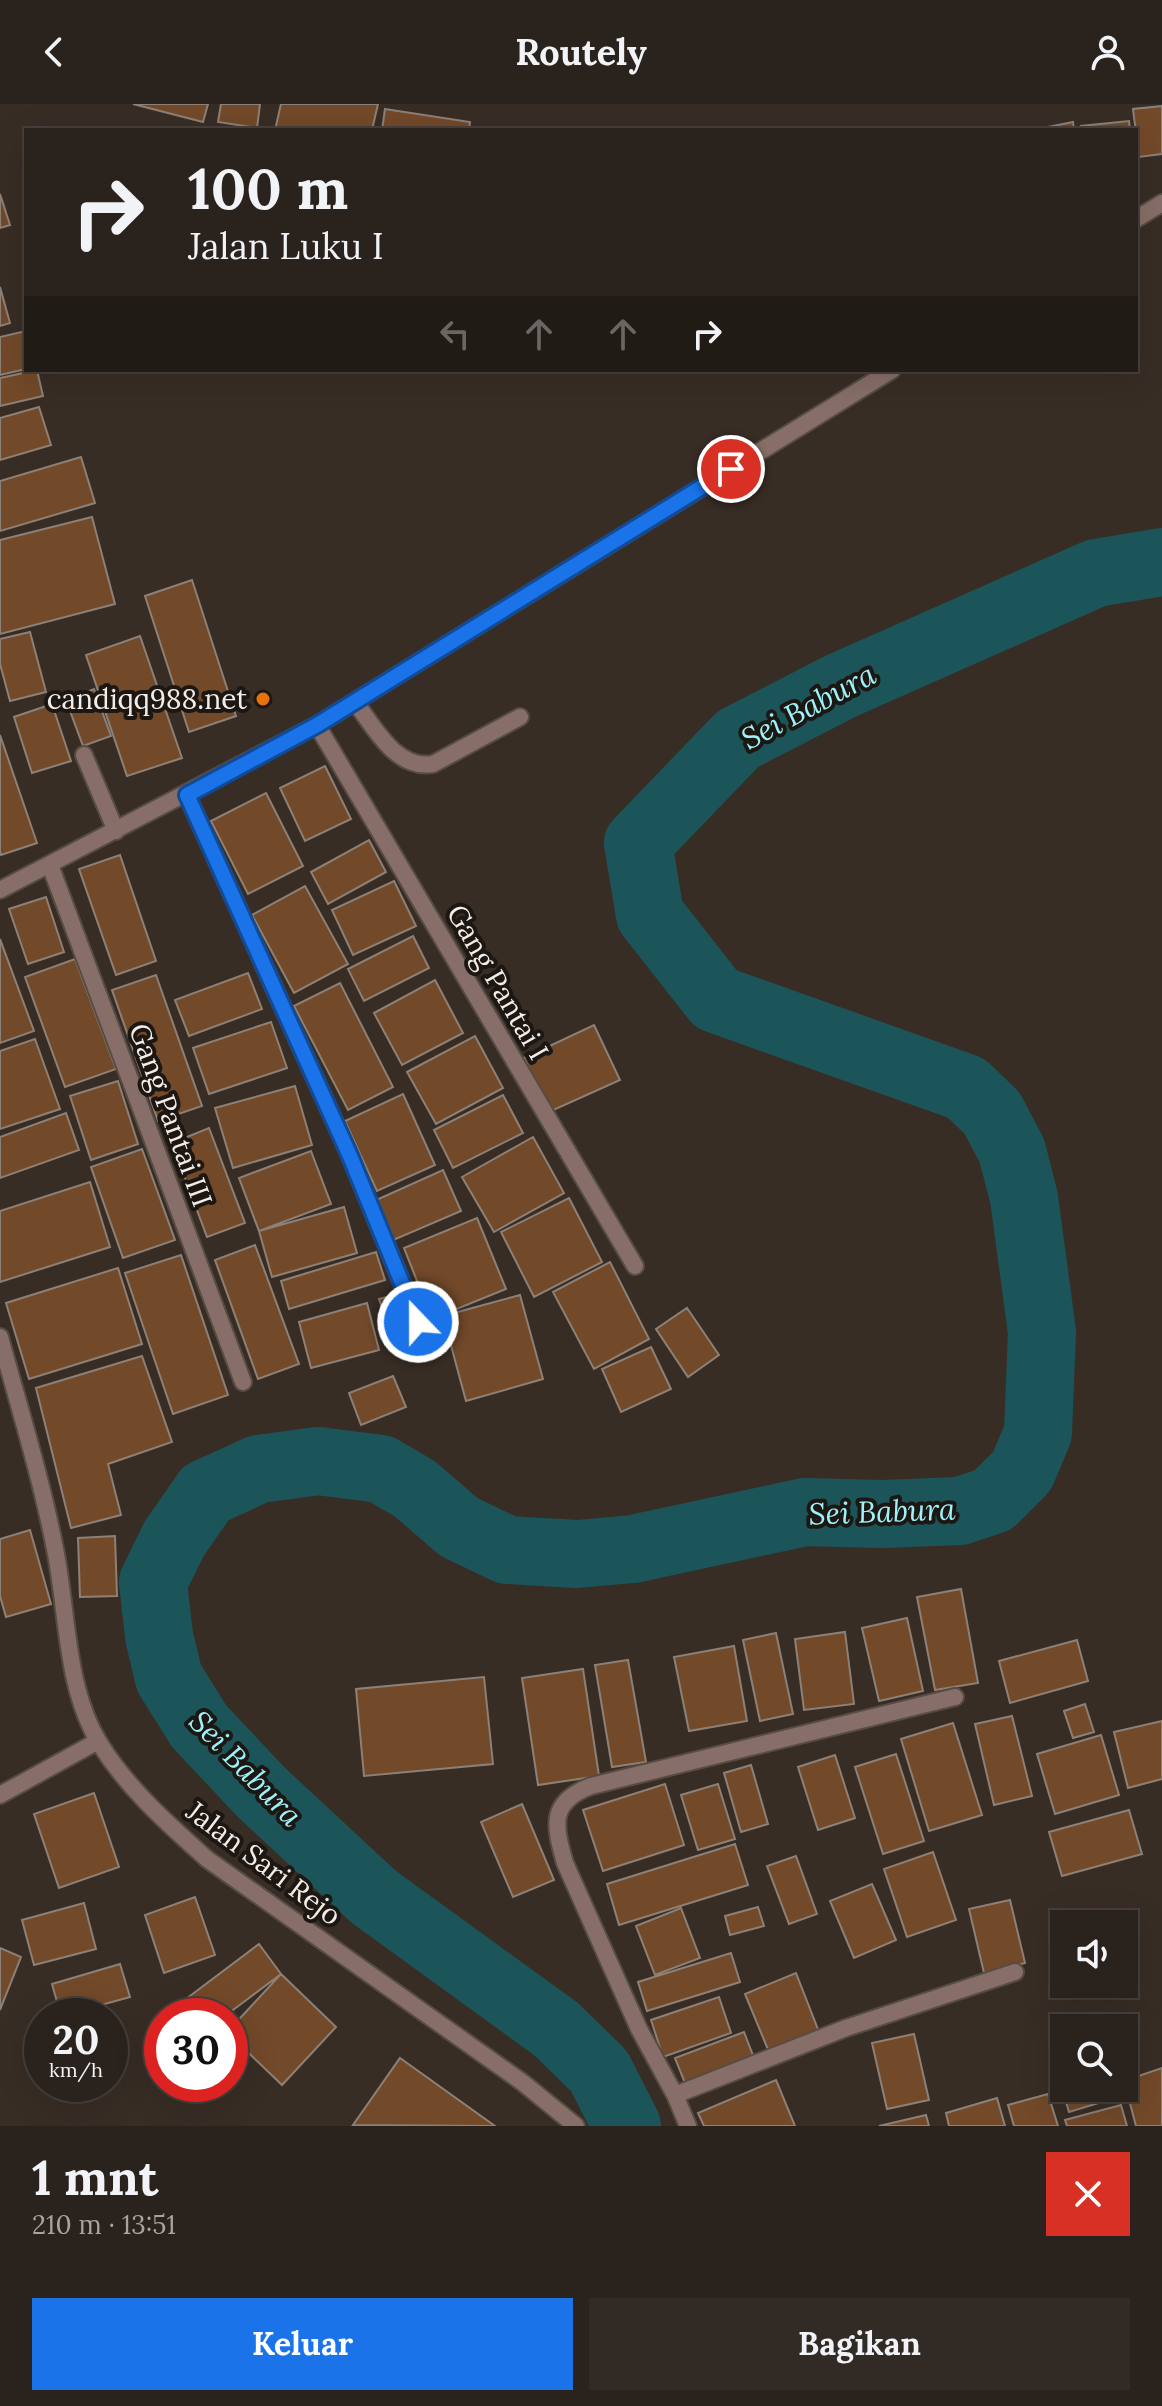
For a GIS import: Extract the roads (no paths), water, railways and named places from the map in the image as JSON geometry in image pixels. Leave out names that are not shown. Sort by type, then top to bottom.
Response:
[{"type":"street","points":[[1138,218],[1162,203]]},
{"type":"street","points":[[0,890],[317,725],[889,372]]},
{"type":"street","points":[[355,702],[404,762],[418,767],[433,764],[520,717]]},
{"type":"street","name":"Gang Pantai I","points":[[317,725],[635,1266]]},
{"type":"street","points":[[84,755],[116,831]]},
{"type":"street","points":[[187,795],[350,1156],[418,1322]]},
{"type":"street","name":"Gang Pantai III","points":[[50,865],[243,1382]]},
{"type":"street","name":"Jalan Sari Rejo","points":[[0,1337],[55,1549],[73,1664],[98,1741],[124,1777],[162,1820],[207,1859],[522,2082],[576,2126]]},
{"type":"street","points":[[688,2126],[639,2029],[565,1863],[556,1821],[566,1800],[591,1786],[955,1697]]},
{"type":"street","points":[[0,1795],[98,1741]]},
{"type":"street","points":[[675,2095],[846,2028],[1015,1972]]},
{"type":"waterway","name":"Sei Babura","points":[[627,2126],[599,2071],[556,2029],[374,1897],[261,1792],[199,1726],[169,1678],[159,1636],[153,1582],[174,1539],[206,1493],[259,1469],[318,1461],[381,1469],[415,1489],[459,1527],[507,1550],[577,1554],[633,1549],[805,1512],[882,1514],[960,1511],[993,1500],[1022,1471],[1038,1433],[1042,1332],[1024,1198],[1012,1151],[992,1113],[966,1088],[716,999],[650,915],[638,843],[738,739],[841,686],[1096,573],[1162,562]]},
{"type":"place","name":"candiqq988.net","points":[[263,699]]}]
